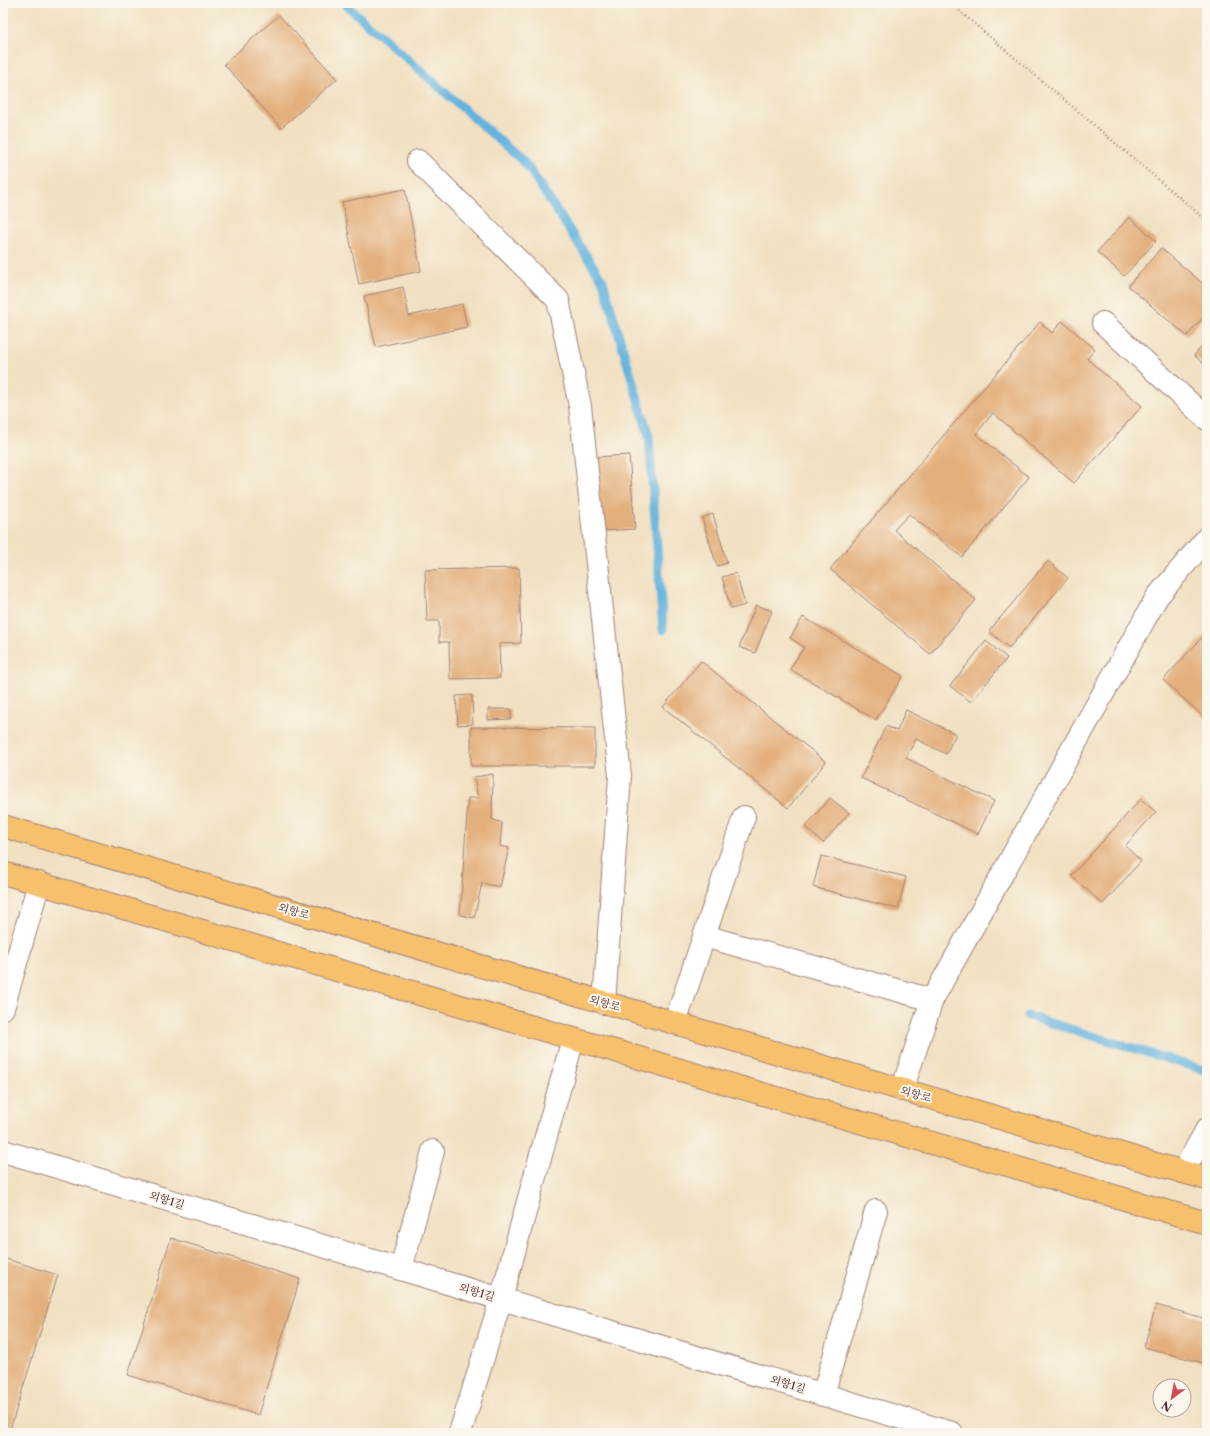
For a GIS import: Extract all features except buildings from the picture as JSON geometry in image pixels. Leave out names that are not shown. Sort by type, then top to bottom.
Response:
[{"type":"main road","name":"외항로","points":[[3,826],[1207,1179]]},
{"type":"main road","points":[[3,873],[1207,1223]]},
{"type":"lane","points":[[418,161],[558,300],[580,406],[620,776],[604,1003]]},
{"type":"lane","points":[[1103,323],[1207,419]]},
{"type":"lane","points":[[902,1090],[932,1000],[1157,597],[1207,538]]},
{"type":"lane","points":[[675,1023],[744,817]]},
{"type":"lane","points":[[3,1008],[9,968],[39,883]]},
{"type":"lane","points":[[704,936],[932,1000]]},
{"type":"lane","points":[[460,1433],[501,1299],[573,1039]]},
{"type":"lane","points":[[1183,1172],[1207,1129]]},
{"type":"lane","name":"외항1길","points":[[3,1151],[952,1433]]},
{"type":"lane","points":[[401,1269],[433,1151]]},
{"type":"lane","points":[[823,1395],[876,1211]]},
{"type":"path","points":[[950,3],[1207,221]]},
{"type":"waterway","points":[[344,3],[526,164],[603,281],[649,437],[663,630]]},
{"type":"waterway","points":[[1028,1016],[1207,1071]]}]
